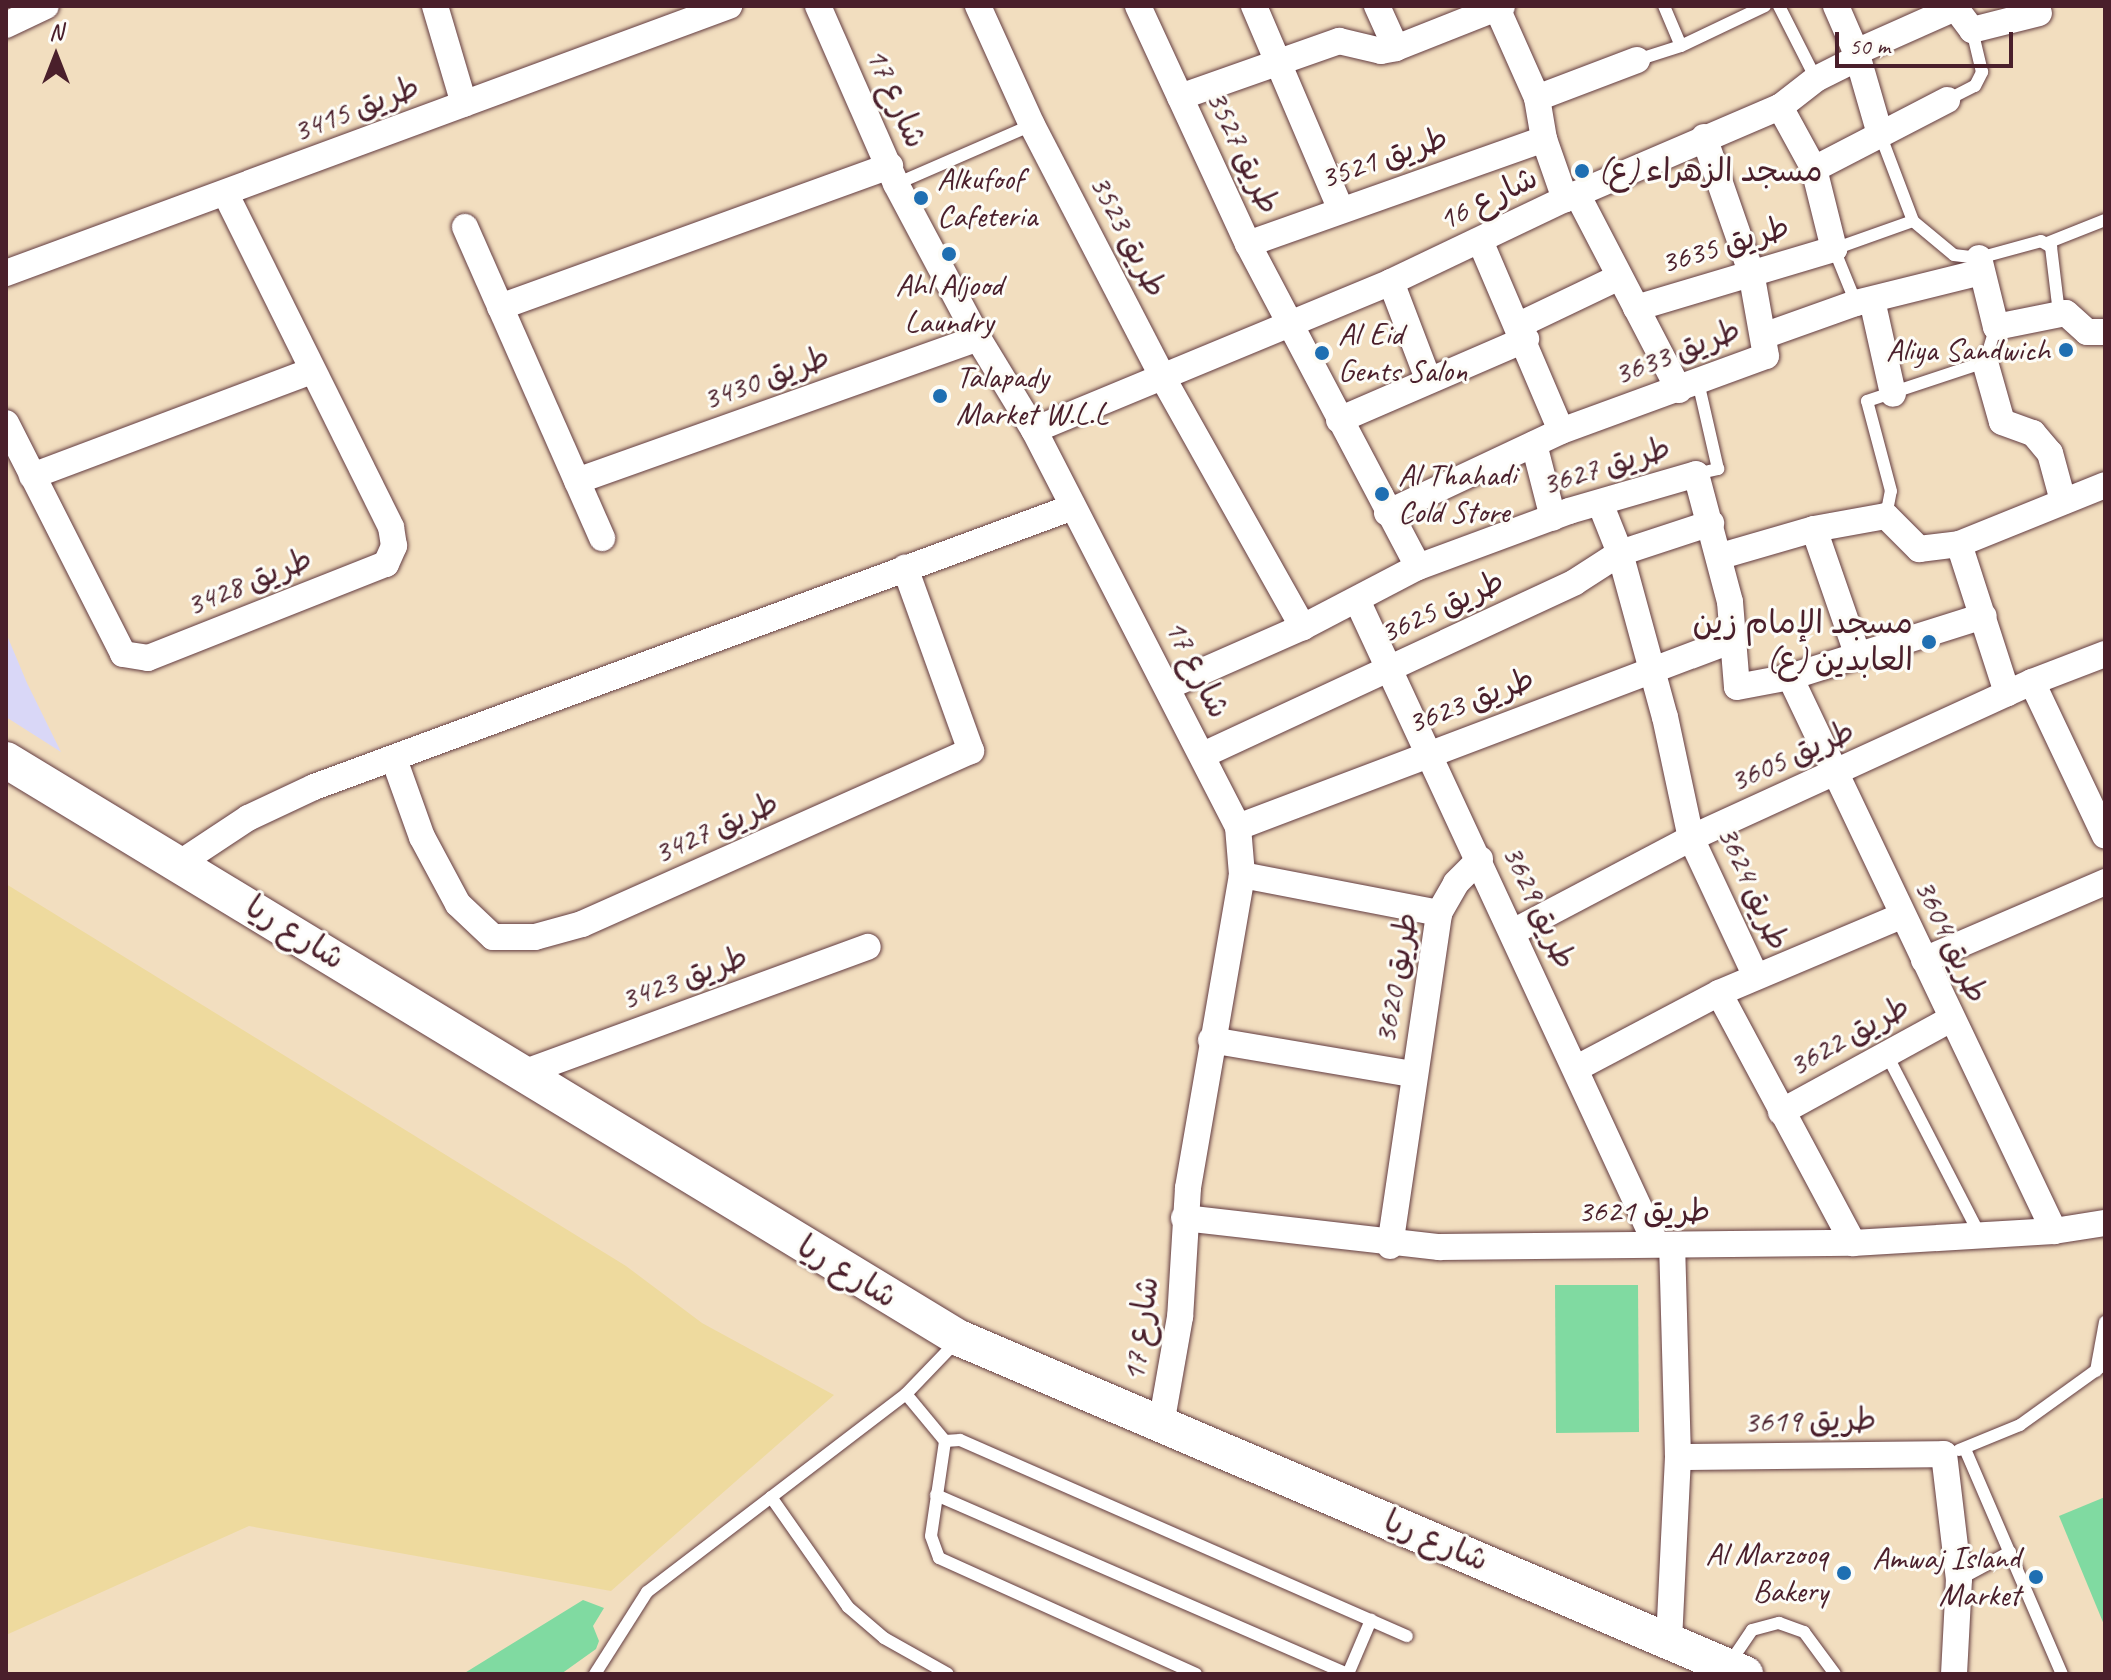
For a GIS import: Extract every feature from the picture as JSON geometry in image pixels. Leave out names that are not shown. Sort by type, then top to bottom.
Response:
[{"type":"main road","name":"شارع ريا","points":[[6,760],[959,1338],[1736,1670]]},
{"type":"street","points":[[6,15],[26,6]]},
{"type":"street","points":[[6,25],[46,6]]},
{"type":"street","name":"طريق 3415","points":[[6,273],[226,195],[464,104],[676,15],[729,6]]},
{"type":"street","name":"شارع 17","points":[[818,6],[893,175],[978,338],[1034,430],[1169,686],[1238,827],[1242,875],[1211,1040],[1184,1218],[1180,1317],[1161,1425]]},
{"type":"street","name":"طريق 3523","points":[[978,6],[1032,125],[1163,378]]},
{"type":"street","name":"طريق 3527","points":[[1138,6],[1248,244],[1290,324]]},
{"type":"street","points":[[1254,6],[1340,208]]},
{"type":"street","points":[[1377,6],[1396,48]]},
{"type":"street","points":[[1836,6],[1857,55],[1880,134]]},
{"type":"street","points":[[439,7],[464,104]]},
{"type":"street","name":"شارع 16","points":[[1034,430],[1391,282],[1481,243],[1571,196],[1780,107],[1816,79],[1857,55],[1954,7],[1972,30]]},
{"type":"street","points":[[1180,97],[1339,41],[1381,51],[1396,48],[1492,8],[1537,98],[1544,139],[1571,196],[1617,278],[1689,386]]},
{"type":"street","points":[[1972,30],[2045,9]]},
{"type":"street","points":[[1537,98],[1637,60]]},
{"type":"street","points":[[1814,169],[1947,100]]},
{"type":"street","name":"طريق 3635","points":[[1636,308],[1834,249],[1814,169],[1780,107]]},
{"type":"street","name":"طريق 3633","points":[[1387,513],[1561,431],[1766,356],[1766,335],[1751,272],[1704,137]]},
{"type":"street","name":"طريق 3521","points":[[1248,244],[1340,208],[1544,139]]},
{"type":"street","points":[[500,307],[893,175]]},
{"type":"street","name":"طريق 3428","points":[[6,423],[111,638],[123,654],[148,658],[386,564],[394,546],[391,527],[226,195]]},
{"type":"street","points":[[465,227],[602,538]]},
{"type":"street","points":[[1481,243],[1522,332],[1561,431]]},
{"type":"street","points":[[1766,335],[1980,265],[1996,327],[2059,313],[2071,315],[2087,332],[2105,332]]},
{"type":"street","points":[[1339,420],[1522,332],[1617,278]]},
{"type":"street","points":[[1391,282],[1428,379]]},
{"type":"street","points":[[1864,301],[1893,394]]},
{"type":"street","points":[[1290,324],[1418,567]]},
{"type":"street","name":"طريق 3430","points":[[577,481],[978,338]]},
{"type":"street","points":[[1985,362],[2002,422],[2033,433],[2050,453],[2063,501]]},
{"type":"street","points":[[32,476],[312,371]]},
{"type":"street","points":[[1163,378],[1303,627]]},
{"type":"street","points":[[1534,444],[1553,518]]},
{"type":"street","points":[[1696,474],[1721,556],[1737,687],[1790,677],[1984,616]]},
{"type":"street","name":"طريق 3627","points":[[1169,686],[1303,627],[1418,567],[1553,518],[1696,474]]},
{"type":"street","points":[[1721,556],[1814,529],[1886,516],[1919,549],[1959,544],[2105,485]]},
{"type":"street","name":"طريق 3624","points":[[1600,503],[1620,553],[1649,669],[1665,717],[1691,838],[1756,977]]},
{"type":"street","points":[[180,863],[248,818],[394,759],[1073,507]]},
{"type":"street","name":"طريق 3625","points":[[1203,755],[1575,582],[1620,553],[1711,523]]},
{"type":"street","points":[[1814,529],[1858,656]]},
{"type":"street","points":[[1959,544],[2007,693]]},
{"type":"street","name":"طريق 3427","points":[[394,759],[422,837],[458,904],[493,937],[535,937],[582,924],[971,751],[905,568]]},
{"type":"street","name":"طريق 3629","points":[[1357,600],[1577,1068],[1664,1244],[1678,1457],[1669,1641]]},
{"type":"street","name":"طريق 3623","points":[[1238,827],[1649,669],[1730,641]]},
{"type":"street","name":"طريق 3605","points":[[1513,932],[1691,838],[1840,774],[2007,693],[2105,654]]},
{"type":"street","name":"طريق 3604","points":[[1790,677],[1840,774],[1949,1020],[2054,1231]]},
{"type":"street","points":[[2032,682],[2105,836]]},
{"type":"street","name":"طريق 3620","points":[[1390,1246],[1439,913],[1456,883],[1480,859]]},
{"type":"street","points":[[1242,875],[1439,913]]},
{"type":"street","points":[[1924,960],[2105,882]]},
{"type":"street","points":[[1577,1068],[1719,993],[1901,916]]},
{"type":"street","name":"طريق 3423","points":[[523,1073],[868,947]]},
{"type":"street","name":"طريق 3622","points":[[1719,993],[1853,1243]]},
{"type":"street","name":"طريق 3622","points":[[1781,1112],[1949,1020]]},
{"type":"street","name":"طريق 3620","points":[[1211,1040],[1413,1074]]},
{"type":"street","name":"طريق 3621","points":[[1184,1218],[1390,1246],[1853,1243],[2054,1231],[2105,1223]]},
{"type":"street","points":[[1954,1674],[1959,1579],[1955,1451]]},
{"type":"street","name":"طريق 3619","points":[[1678,1457],[1955,1451]]},
{"type":"lane","points":[[1664,6],[1681,46]]},
{"type":"lane","points":[[1637,60],[1681,46],[1765,6]]},
{"type":"lane","points":[[1779,6],[1816,79]]},
{"type":"lane","points":[[1947,100],[1975,86],[1982,72],[1972,30]]},
{"type":"lane","points":[[893,175],[1032,125]]},
{"type":"lane","points":[[1880,134],[1913,221],[1954,255],[1980,265],[2105,220]]},
{"type":"lane","name":"طريق 3635","points":[[1864,301],[1834,249],[1913,221]]},
{"type":"lane","points":[[2047,243],[2053,252],[2059,313]]},
{"type":"lane","points":[[1886,516],[1891,491],[1867,401],[1985,362],[1996,327]]},
{"type":"lane","name":"طريق 3627","points":[[1689,386],[1718,469],[1696,474]]},
{"type":"lane","points":[[1887,1055],[1980,1235]]},
{"type":"lane","points":[[2100,1368],[2105,1322]]},
{"type":"lane","points":[[595,1674],[647,1592],[906,1394],[959,1338]]},
{"type":"lane","name":"طريق 3619","points":[[1955,1451],[2020,1425],[2100,1368]]},
{"type":"lane","points":[[906,1394],[945,1441],[932,1544],[945,1563],[1196,1674]]},
{"type":"lane","points":[[945,1441],[960,1440],[1407,1636]]},
{"type":"lane","points":[[1955,1451],[2010,1552],[2062,1674]]},
{"type":"lane","points":[[936,1495],[1348,1674],[1371,1620]]},
{"type":"lane","points":[[771,1497],[848,1607],[884,1638],[948,1674]]},
{"type":"lane","points":[[1959,1579],[2010,1552]]},
{"type":"lane","points":[[1736,1670],[1752,1630],[1779,1623],[1804,1632],[1835,1674]]},
{"type":"shaded area","points":[[6,633],[27,683],[61,752],[6,717]]},
{"type":"green space","points":[[1555,1285],[1638,1285],[1639,1432],[1556,1433]]},
{"type":"green space","points":[[2105,1497],[2105,1627],[2059,1516]]},
{"type":"green space","points":[[583,1600],[604,1608],[593,1626],[599,1641],[596,1649],[561,1674],[463,1674]]},
{"type":"sand","points":[[6,884],[626,1266],[702,1323],[834,1395],[611,1591],[249,1526],[6,1635]]},
{"type":"place","name":"مسجد الزهراء (ع)","points":[[1582,171]]},
{"type":"place","name":"Alkufoof Cafeteria","points":[[921,198]]},
{"type":"place","name":"Ahl Aljood Laundry","points":[[949,254]]},
{"type":"place","name":"Aliya Sandwich","points":[[2066,350]]},
{"type":"place","name":"Al Eid Gents Salon","points":[[1322,353]]},
{"type":"place","name":"Talapady Market W.L.L","points":[[940,396]]},
{"type":"place","name":"Al Thahadi Cold Store","points":[[1382,494]]},
{"type":"place","name":"مسجد الإمام زين العابدين (ع)","points":[[1929,642]]},
{"type":"place","name":"Al Marzooq Bakery","points":[[1844,1573]]},
{"type":"place","name":"Amwaj Island Market","points":[[2036,1577]]}]
